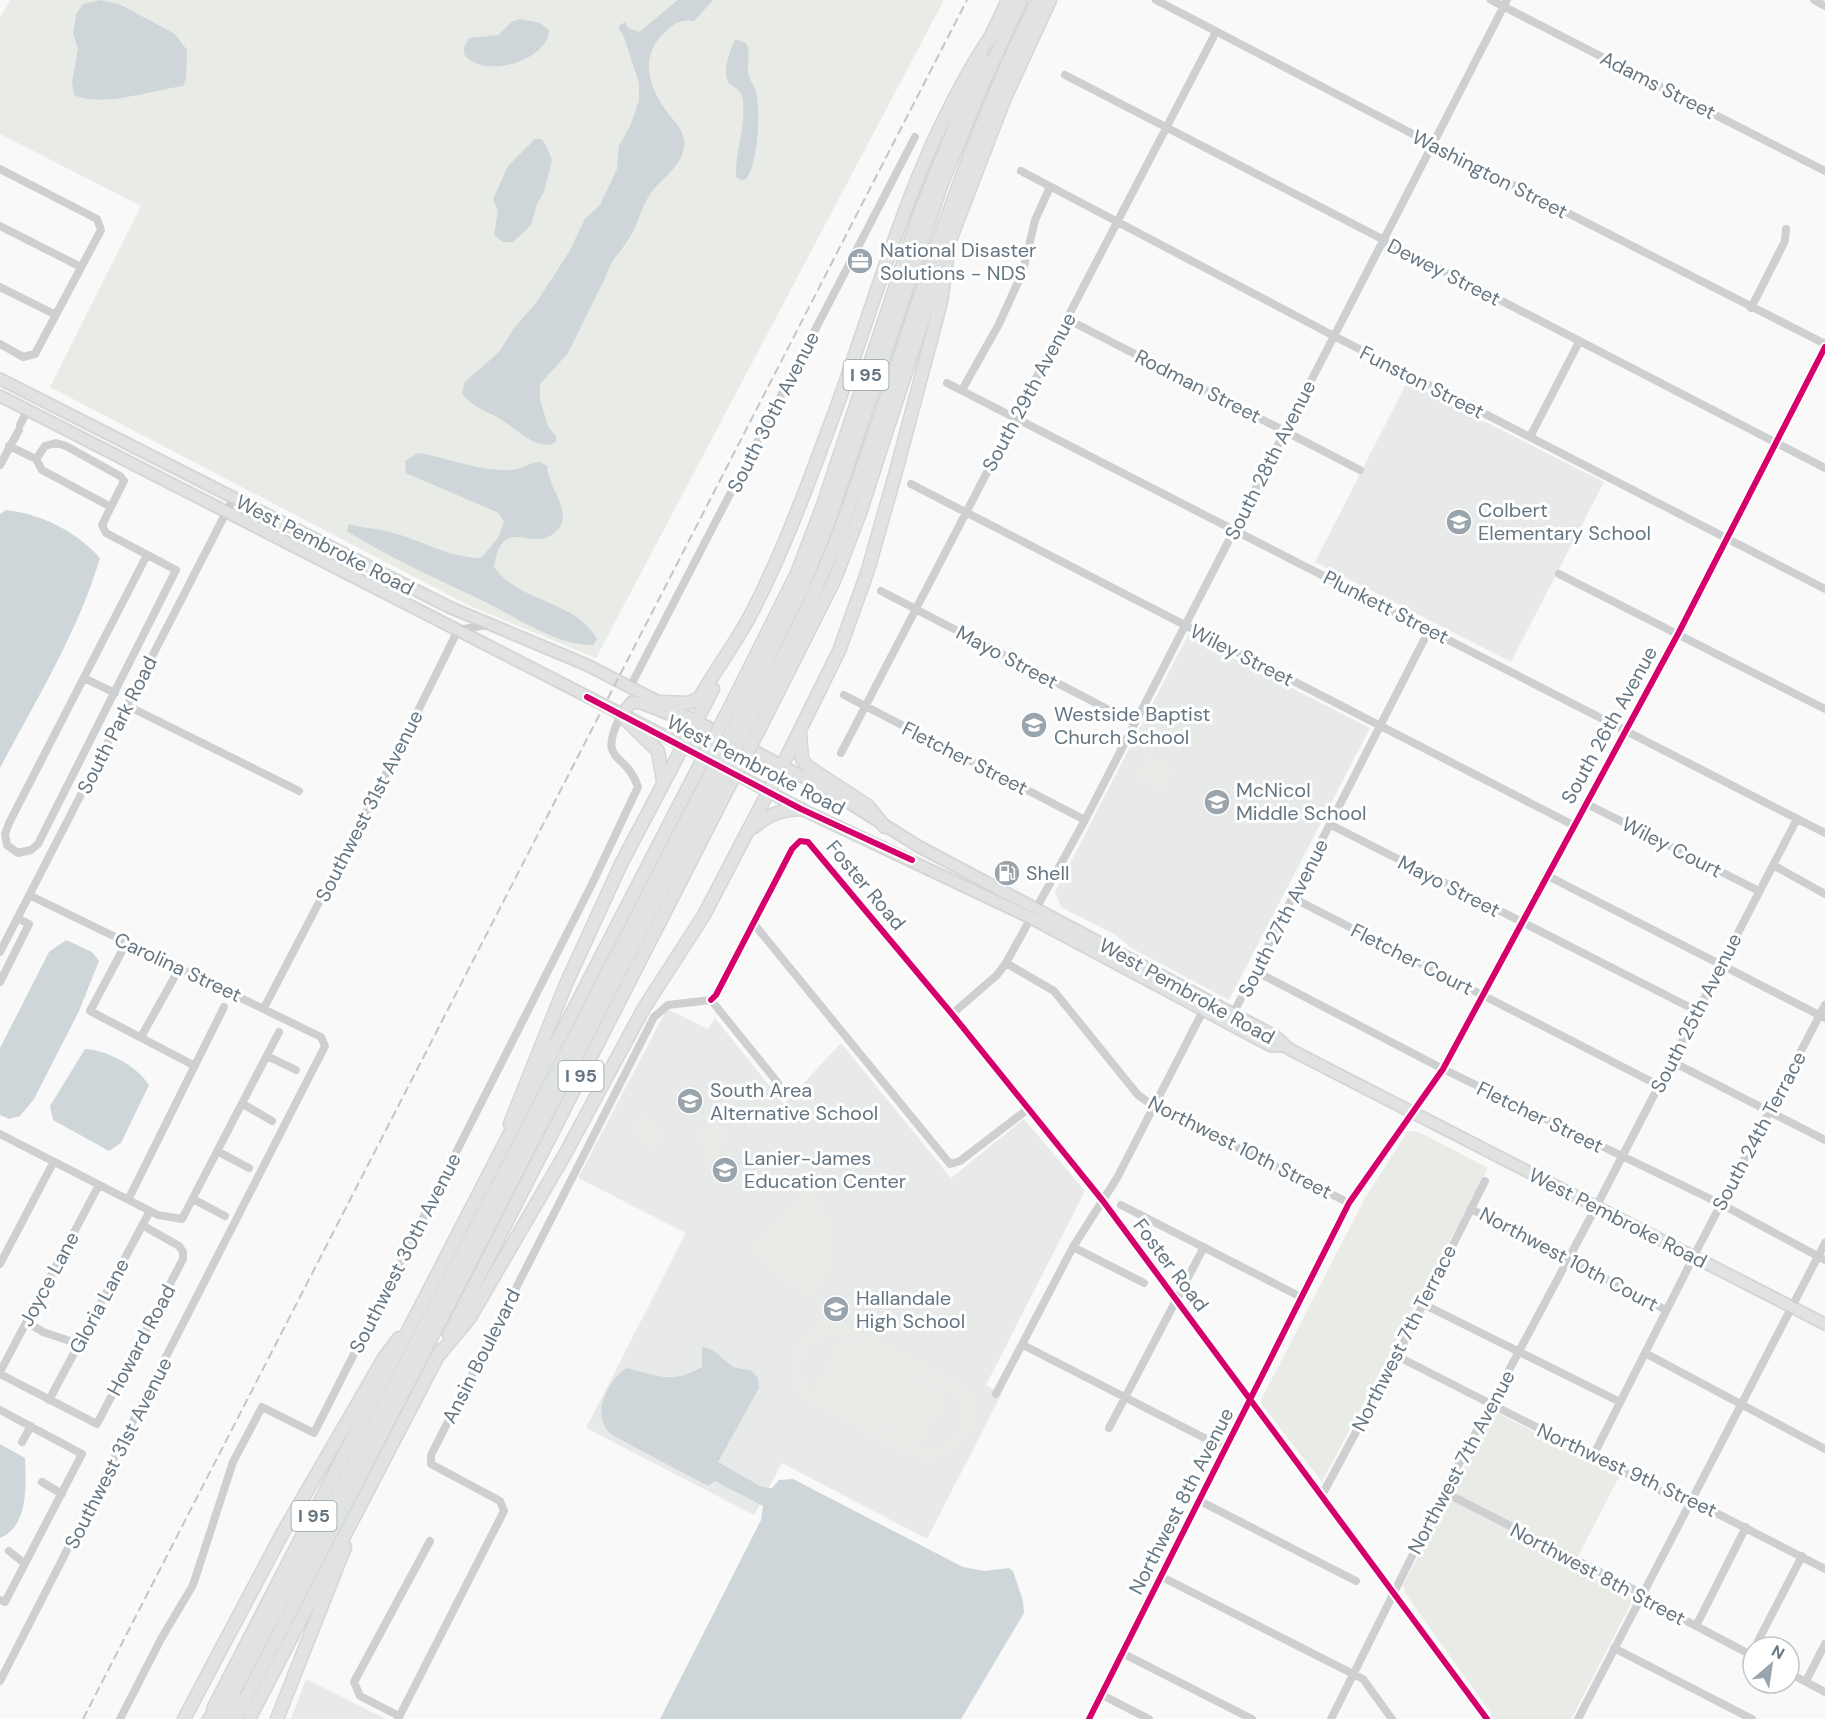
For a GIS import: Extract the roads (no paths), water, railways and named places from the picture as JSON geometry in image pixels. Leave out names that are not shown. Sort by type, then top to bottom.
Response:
[{"type":"highway","name":"I 95","points":[[249,1719],[438,1356],[713,792],[744,718],[820,514],[921,210],[992,33],[1008,0]]},
{"type":"highway","points":[[235,1719],[713,792],[820,543],[942,183],[985,78],[1021,0]]},
{"type":"highway","points":[[744,718],[797,628],[837,538],[969,155],[1038,0]]},
{"type":"highway","name":"I 95","points":[[208,1719],[691,782],[744,718],[834,581],[860,513],[950,240],[1004,100],[1050,0]]},
{"type":"highway","points":[[497,1162],[517,1103],[566,984],[663,781],[697,721],[720,676],[727,656],[751,614],[790,525],[837,405],[891,246],[938,129],[961,80],[992,33]]},
{"type":"highway","points":[[438,1356],[469,1319],[564,1156],[644,1008],[704,915],[749,832],[839,651],[868,570],[941,302],[950,240]]},
{"type":"highway","points":[[661,702],[689,703],[700,697],[716,668],[727,656]]},
{"type":"highway","points":[[621,715],[658,751],[663,781]]},
{"type":"highway","points":[[800,731],[800,747],[807,766],[868,806],[885,827]]},
{"type":"highway","points":[[208,1719],[231,1697],[713,792]]},
{"type":"highway","points":[[749,832],[771,814],[782,810],[801,809]]},
{"type":"highway","points":[[184,1719],[288,1523],[384,1358],[418,1313]]},
{"type":"highway","points":[[277,1719],[335,1578],[353,1520]]},
{"type":"highway","points":[[224,1719],[315,1538]]},
{"type":"highway","points":[[239,1719],[293,1614],[298,1598]]},
{"type":"main road","name":"West Pembroke Road","points":[[0,379],[233,499],[487,625],[576,661],[661,702],[836,794],[885,827],[1033,914],[1204,1010],[1271,1046],[1284,1046]]},
{"type":"main road","name":"West Pembroke Road","points":[[0,396],[682,745],[768,793],[1033,914],[1233,1014],[1275,1036],[1284,1046],[1825,1324]]},
{"type":"main road","points":[[28,409],[42,406],[63,411]]},
{"type":"main road","points":[[621,715],[632,702],[641,703],[684,721],[697,721]]},
{"type":"street","name":"Washington Street","points":[[1156,0],[1825,346]]},
{"type":"street","name":"Adams Street","points":[[1491,0],[1505,3],[1825,171]]},
{"type":"street","points":[[1814,0],[1825,6]]},
{"type":"street","name":"South 28th Avenue","points":[[952,1014],[997,975],[1006,963],[1085,820],[1505,3]]},
{"type":"street","name":"South 29th Avenue","points":[[841,753],[1216,32]]},
{"type":"street","name":"Dewey Street","points":[[1065,75],[1825,468]]},
{"type":"street","name":"South 30th Avenue","points":[[630,687],[915,137]]},
{"type":"street","points":[[0,169],[97,219],[101,230],[32,357],[23,357],[0,344]]},
{"type":"street","name":"Funston Street","points":[[1021,171],[1334,336],[1825,589]]},
{"type":"street","points":[[962,390],[999,324],[1023,271],[1035,220],[1050,187]]},
{"type":"street","points":[[0,226],[81,267]]},
{"type":"street","points":[[1751,308],[1785,241],[1786,229]]},
{"type":"street","points":[[0,287],[56,315]]},
{"type":"street","name":"Rodman Street","points":[[1067,319],[1360,470]]},
{"type":"street","points":[[1530,437],[1579,342]]},
{"type":"street","name":"South 26th Avenue","points":[[1412,1112],[1443,1069],[1678,634],[1825,346]]},
{"type":"street","name":"Plunkett Street","points":[[947,383],[1825,833]]},
{"type":"street","points":[[0,465],[28,409]]},
{"type":"street","points":[[36,459],[45,446],[61,444],[115,472],[124,481],[102,525],[106,532],[177,570],[38,844],[31,850],[18,853],[7,845],[5,834],[147,555]]},
{"type":"street","points":[[9,446],[36,459],[42,470],[111,507]]},
{"type":"street","name":"Wiley Street","points":[[911,484],[1573,825]]},
{"type":"street","name":"South Park Road","points":[[0,952],[233,499]]},
{"type":"street","points":[[1560,574],[1825,709]]},
{"type":"street","name":"Mayo Street","points":[[881,591],[1134,723]]},
{"type":"street","points":[[458,630],[487,625]]},
{"type":"street","name":"Southwest 31st Avenue","points":[[264,1008],[458,630]]},
{"type":"street","name":"South 27th Avenue","points":[[1233,1014],[1429,630]]},
{"type":"street","points":[[84,678],[115,693]]},
{"type":"street","name":"Fletcher Street","points":[[844,695],[1085,820]]},
{"type":"street","points":[[126,705],[299,791]]},
{"type":"street","name":"Southwest 30th Avenue","points":[[120,1719],[161,1639],[193,1585],[233,1462],[262,1407],[314,1433],[593,882],[638,787],[635,778],[615,756],[610,746],[610,736],[621,715]]},
{"type":"street","name":"Wiley Court","points":[[1586,803],[1759,891]]},
{"type":"street","name":"South 25th Avenue","points":[[1596,1208],[1797,819]]},
{"type":"street","name":"Mayo Street","points":[[1330,825],[1697,1011]]},
{"type":"street","name":"Foster Road","points":[[754,924],[796,844],[804,841],[811,845],[952,1014],[1103,1201],[1487,1719]]},
{"type":"street","points":[[1773,865],[1825,894]]},
{"type":"street","points":[[1546,875],[1822,1016]]},
{"type":"street","name":"Carolina Street","points":[[29,895],[264,1008],[321,1037],[325,1042]]},
{"type":"street","name":"Fletcher Court","points":[[1293,898],[1658,1085]]},
{"type":"street","points":[[0,982],[29,924],[17,918]]},
{"type":"street","points":[[778,1083],[711,1000],[716,995],[754,924],[950,1164],[960,1161],[1028,1109]]},
{"type":"street","points":[[122,951],[90,1011],[195,1066]]},
{"type":"street","name":"Northwest 10th Street","points":[[1006,963],[1054,991],[1138,1095],[1152,1105],[1349,1203]]},
{"type":"street","name":"Fletcher Street","points":[[1255,971],[1443,1069],[1721,1203],[1821,1258]]},
{"type":"street","points":[[141,1037],[174,978]]},
{"type":"street","name":"Ansin Boulevard","points":[[399,1718],[504,1511],[500,1500],[431,1464],[431,1455],[654,1017],[668,1005],[711,1000]]},
{"type":"street","name":"South 24th Terrace","points":[[1592,1458],[1721,1203],[1822,1016],[1825,1005]]},
{"type":"street","points":[[129,1198],[224,1007]]},
{"type":"street","points":[[996,1394],[1073,1247],[1103,1201],[1204,1010]]},
{"type":"street","points":[[0,1134],[53,1163],[129,1198],[150,1211],[175,1220],[182,1219],[279,1032]]},
{"type":"street","name":"Southwest 31st Avenue","points":[[0,1681],[325,1049],[325,1042]]},
{"type":"street","points":[[267,1056],[296,1070]]},
{"type":"street","points":[[1671,1061],[1825,1140]]},
{"type":"street","points":[[243,1104],[272,1121]]},
{"type":"street","name":"Northwest 8th Avenue","points":[[1089,1719],[1349,1203],[1412,1112]]},
{"type":"street","points":[[217,1151],[249,1168]]},
{"type":"street","points":[[0,1264],[53,1163]]},
{"type":"street","name":"Northwest 7th Terrace","points":[[1322,1495],[1397,1356],[1485,1181]]},
{"type":"street","name":"Joyce Lane","points":[[0,1373],[99,1185]]},
{"type":"street","points":[[193,1199],[225,1216]]},
{"type":"street","points":[[1121,1205],[1301,1297]]},
{"type":"street","name":"Northwest 7th Avenue","points":[[1331,1719],[1444,1492],[1567,1258],[1596,1208]]},
{"type":"street","name":"Northwest 10th Court","points":[[1471,1209],[1666,1310]]},
{"type":"street","name":"Gloria Lane","points":[[49,1400],[150,1211]]},
{"type":"street","name":"Howard Road","points":[[49,1400],[97,1424],[183,1259],[179,1246],[142,1225]]},
{"type":"street","points":[[1578,1719],[1792,1306],[1821,1258],[1825,1243]]},
{"type":"street","points":[[1073,1247],[1144,1283]]},
{"type":"street","points":[[1109,1428],[1204,1247]]},
{"type":"street","points":[[1423,1304],[1620,1402]]},
{"type":"street","points":[[27,1322],[43,1332],[79,1344]]},
{"type":"street","points":[[1023,1345],[1226,1449]]},
{"type":"street","points":[[1645,1353],[1825,1449]]},
{"type":"street","name":"Northwest 9th Street","points":[[1397,1356],[1592,1458],[1677,1499],[1691,1500],[1825,1569]]},
{"type":"street","points":[[0,1373],[49,1400]]},
{"type":"street","points":[[0,1410],[82,1454],[25,1564],[2,1601]]},
{"type":"street","points":[[22,1442],[31,1426]]},
{"type":"street","points":[[42,1482],[62,1494]]},
{"type":"street","name":"Northwest 8th Street","points":[[1444,1492],[1642,1595],[1696,1626],[1741,1647]]},
{"type":"street","points":[[1200,1501],[1356,1581]]},
{"type":"street","points":[[1696,1626],[1746,1527]]},
{"type":"street","points":[[399,1718],[360,1696],[354,1682],[430,1541]]},
{"type":"street","points":[[9,1551],[25,1564]]},
{"type":"street","points":[[1762,1635],[1802,1556]]},
{"type":"street","points":[[1162,1577],[1363,1679],[1392,1719]]},
{"type":"street","points":[[1806,1681],[1825,1644]]},
{"type":"street","points":[[1614,1648],[1752,1719]]},
{"type":"street","points":[[1122,1653],[1252,1719]]},
{"type":"street","points":[[1801,1679],[1825,1692]]},
{"type":"street","points":[[1100,1694],[1149,1719]]},
{"type":"railway","points":[[83,1719],[967,0]]},
{"type":"place","name":"National Disaster Solutions - NDS","points":[[860,261]]},
{"type":"place","name":"Colbert Elementary School","points":[[1459,522]]},
{"type":"place","name":"Westside Baptist Church School","points":[[1034,725]]},
{"type":"place","name":"McNicol Middle School","points":[[1217,802]]},
{"type":"place","name":"Shell","points":[[1007,873]]},
{"type":"place","name":"South Area Alternative School","points":[[690,1101]]},
{"type":"place","name":"Lanier-James Education Center","points":[[725,1170]]},
{"type":"place","name":"Hallandale High School","points":[[836,1309]]}]
